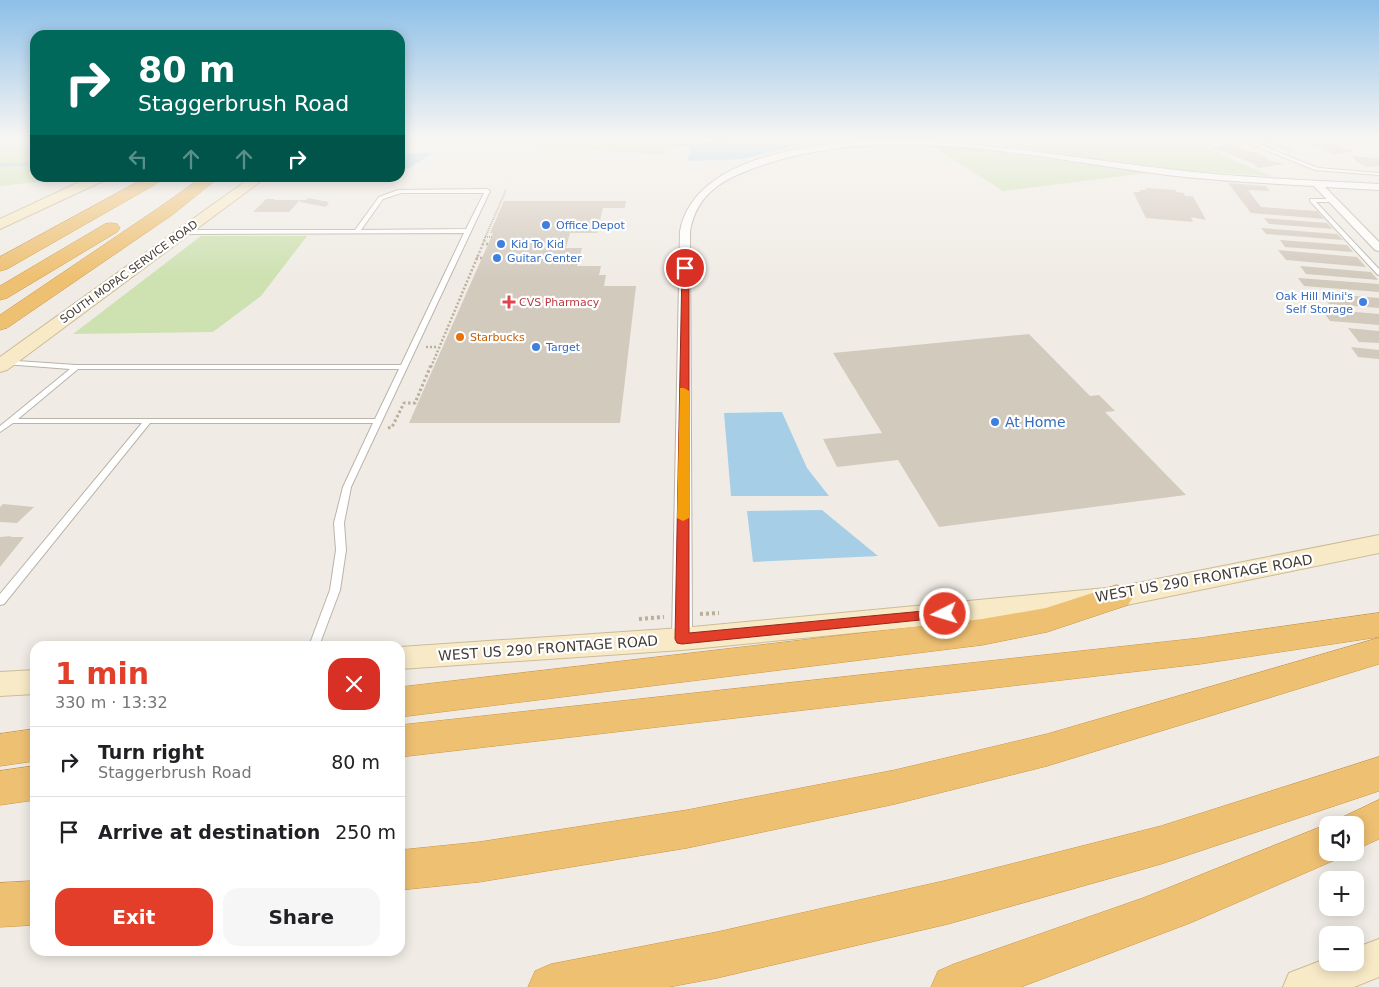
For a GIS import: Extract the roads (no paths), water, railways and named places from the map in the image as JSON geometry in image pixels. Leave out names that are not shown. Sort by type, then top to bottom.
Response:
[{"type":"highway","points":[[0,248],[129,186]]},
{"type":"highway","points":[[0,265],[142,186]]},
{"type":"highway","points":[[0,294],[182,186]]},
{"type":"highway","points":[[0,324],[199,186]]},
{"type":"highway","points":[[405,701],[982,632],[1047,620],[1117,597]]},
{"type":"highway","points":[[405,741],[1378,632]]},
{"type":"highway","points":[[405,869],[478,862],[687,829],[895,787],[1047,750],[1378,632]]},
{"type":"highway","points":[[0,750],[30,747]]},
{"type":"highway","points":[[551,987],[717,955],[948,902],[1161,845],[1379,774]]},
{"type":"highway","points":[[0,788],[30,784]]},
{"type":"highway","points":[[954,987],[1119,929],[1319,848]]},
{"type":"highway","points":[[0,906],[30,903]]},
{"type":"main road","points":[[0,225],[81,186]]},
{"type":"main road","name":"SOUTH MOPAC SERVICE ROAD","points":[[2,364],[247,186]]},
{"type":"main road","name":"WEST US 290 FRONTAGE ROAD","points":[[405,658],[682,639],[1117,597],[1379,544]]},
{"type":"main road","points":[[0,684],[30,682]]},
{"type":"main road","points":[[1303,987],[1379,958]]},
{"type":"street","points":[[682,639],[684,231],[686,217],[690,209],[700,196],[712,186]]},
{"type":"street","points":[[1319,186],[1379,248]]},
{"type":"street","points":[[1364,186],[1379,187]]},
{"type":"lane","points":[[316,641],[334,590],[341,550],[339,523],[347,487],[487,191],[400,191],[381,198],[356,232]]},
{"type":"lane","points":[[1333,200],[1312,200],[1379,273]]},
{"type":"lane","points":[[185,232],[467,232]]},
{"type":"lane","points":[[2,364],[76,367],[403,367]]},
{"type":"lane","points":[[0,430],[76,367]]},
{"type":"lane","points":[[12,420],[376,424]]},
{"type":"lane","points":[[0,600],[147,422]]},
{"type":"water","points":[[782,412],[807,468],[829,496],[731,496],[724,413]]},
{"type":"water","points":[[822,510],[878,556],[753,562],[747,511]]},
{"type":"place","name":"Office Depot","points":[[546,225]]},
{"type":"place","name":"Kid To Kid","points":[[501,244]]},
{"type":"place","name":"Guitar Center","points":[[497,258]]},
{"type":"place","name":"CVS Pharmacy","points":[[509,302]]},
{"type":"place","name":"Oak Hill Mini's Self Storage","points":[[1363,302]]},
{"type":"place","name":"Starbucks","points":[[460,337]]},
{"type":"place","name":"Target","points":[[536,347]]},
{"type":"place","name":"At Home","points":[[995,422]]}]
